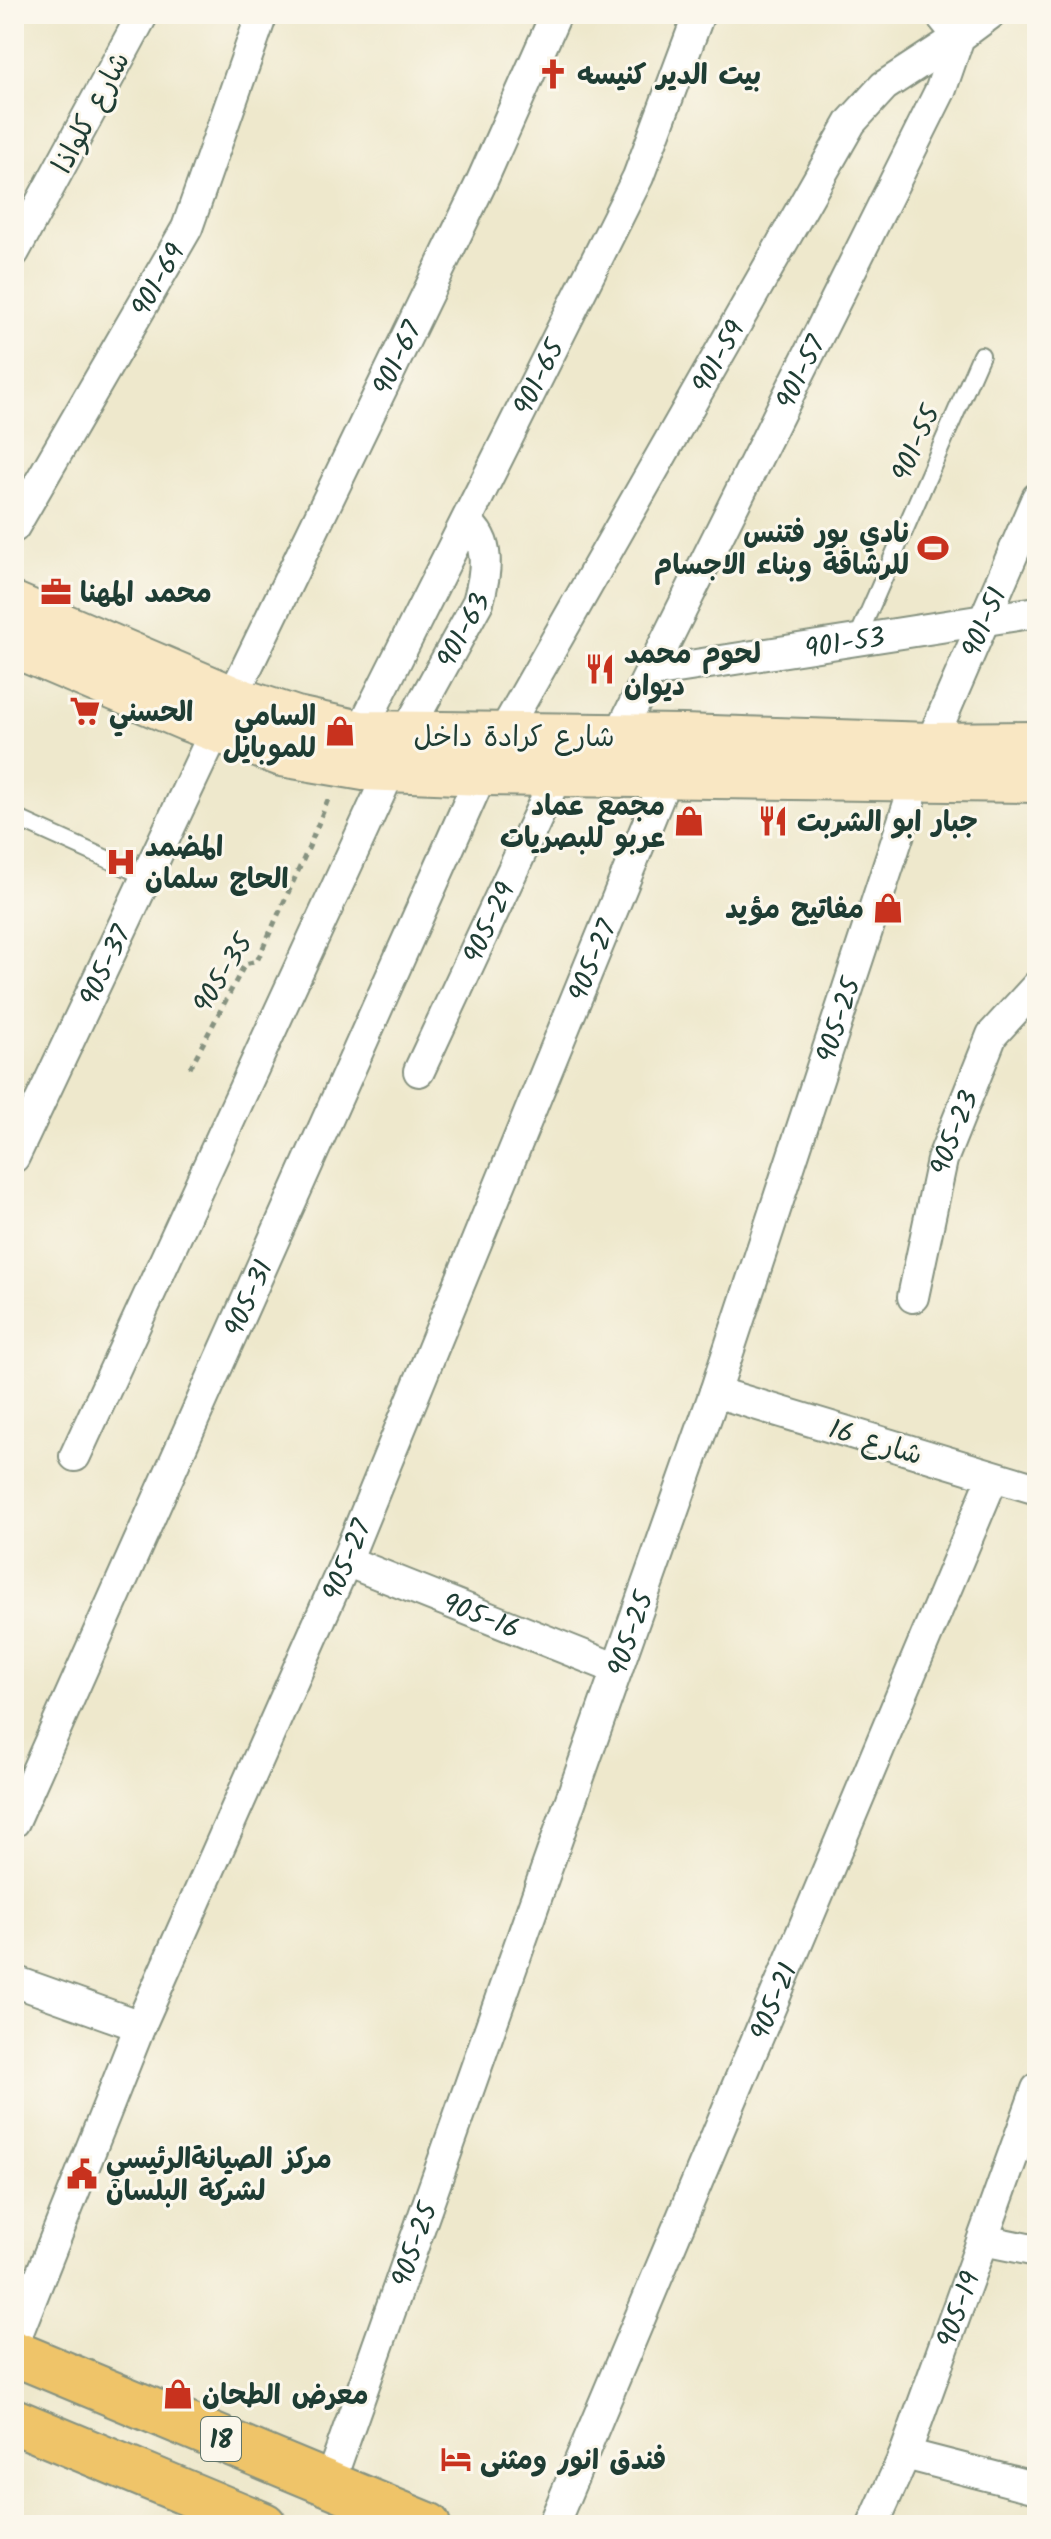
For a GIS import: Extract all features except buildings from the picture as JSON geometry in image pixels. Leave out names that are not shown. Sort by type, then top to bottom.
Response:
[{"type":"main road","name":"شارع كرادة داخل","points":[[14,605],[224,714]]},
{"type":"main road","name":"شارع كرادة داخل","points":[[14,645],[224,714],[296,719],[347,749],[492,755],[618,737],[924,762],[1037,780]]},
{"type":"main road","name":"شارع كرادة داخل","points":[[492,755],[558,773],[668,774],[924,762],[1037,744]]},
{"type":"main road","name":"18","points":[[14,2353],[428,2525]]},
{"type":"main road","name":"18","points":[[14,2421],[264,2525]]},
{"type":"street","name":"شارع كلواذا","points":[[14,252],[143,14]]},
{"type":"street","name":"901-69","points":[[14,527],[187,228],[262,14]]},
{"type":"street","name":"901-67","points":[[224,714],[481,183],[556,14]]},
{"type":"street","name":"901-65","points":[[347,749],[466,522],[638,177],[699,14]]},
{"type":"street","points":[[940,14],[959,37],[990,14]]},
{"type":"street","name":"901-57","points":[[618,737],[941,89],[959,37]]},
{"type":"street","name":"901-59","points":[[492,755],[851,122],[884,86],[959,37]]},
{"type":"street","name":"901-51","points":[[924,762],[1037,498]]},
{"type":"street","name":"901-63","points":[[398,752],[478,602],[485,551],[479,534],[466,522]]},
{"type":"street","name":"901-53","points":[[651,672],[1037,612]]},
{"type":"street","name":"905-37","points":[[14,1157],[224,714]]},
{"type":"street","points":[[75,1456],[398,752]]},
{"type":"street","name":"905-31","points":[[14,1822],[492,755]]},
{"type":"street","name":"905-25","points":[[329,2484],[715,1392],[924,762]]},
{"type":"street","name":"905-29","points":[[419,1071],[558,773]]},
{"type":"street","name":"905-27","points":[[14,2342],[140,2026],[346,1561],[668,774]]},
{"type":"street","name":"905-23","points":[[913,1297],[942,1160],[992,1035],[1037,986]]},
{"type":"street","name":"شارع 16","points":[[715,1392],[1037,1489]]},
{"type":"street","name":"905-21","points":[[553,2525],[993,1477]]},
{"type":"street","name":"905-16","points":[[346,1561],[617,1669]]},
{"type":"street","points":[[14,1981],[140,2026]]},
{"type":"street","name":"905-19","points":[[873,2525],[905,2454],[1037,2089]]},
{"type":"street","points":[[983,2240],[1037,2251]]},
{"type":"street","points":[[905,2454],[1037,2488]]},
{"type":"lane","name":"901-55","points":[[857,639],[981,355]]},
{"type":"lane","points":[[14,817],[147,877]]},
{"type":"path","name":"905-35","points":[[190,1068],[245,964],[257,961],[309,847],[347,749]]},
{"type":"place","name":"بيت الدير كنيسه","points":[[553,74]]},
{"type":"place","name":"نادي بور فتنس للرشاقة وبناء الاجسام","points":[[933,548]]},
{"type":"place","name":"محمد المهنا","points":[[56,592]]},
{"type":"place","name":"لحوم محمد ديوان","points":[[600,669]]},
{"type":"place","name":"الحسني","points":[[85,711]]},
{"type":"place","name":"السامي للموبايل","points":[[340,731]]},
{"type":"place","name":"مجمع عماد عربو للبصريات","points":[[689,821]]},
{"type":"place","name":"جبار ابو الشربت","points":[[773,821]]},
{"type":"place","name":"المضمد الحاج سلمان","points":[[121,862]]},
{"type":"place","name":"مفاتيح مؤيد","points":[[888,908]]},
{"type":"place","name":"مركز الصيانةالرئيسي لشركة البلسان","points":[[82,2174]]},
{"type":"place","name":"معرض الطحان","points":[[178,2394]]},
{"type":"place","name":"فندق انور ومثنى","points":[[456,2459]]}]
